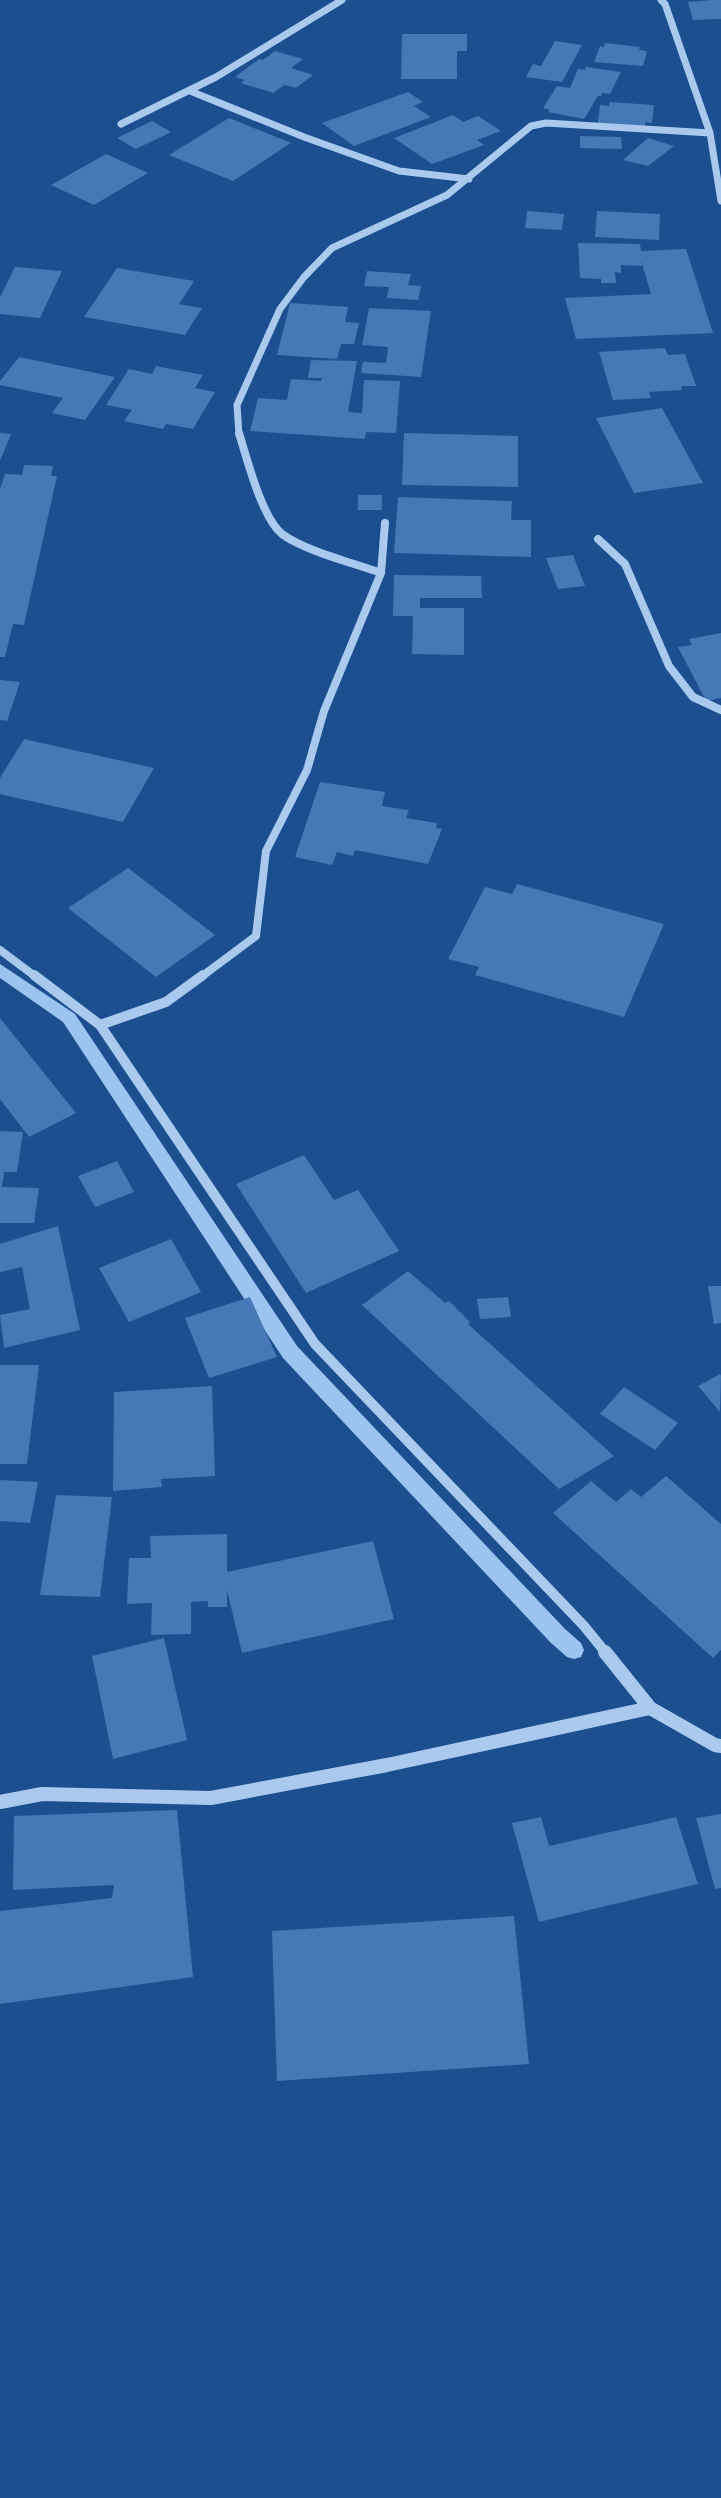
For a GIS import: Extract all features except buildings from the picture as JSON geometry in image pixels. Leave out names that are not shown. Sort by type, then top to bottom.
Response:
[{"type":"street","points":[[121,124],[190,91],[342,0]]},
{"type":"street","points":[[661,0],[665,4],[710,133],[721,201]]},
{"type":"street","points":[[190,91],[304,137],[399,171],[468,179]]},
{"type":"street","points":[[381,573],[302,544],[281,533],[261,501],[237,428],[237,405],[280,309],[304,277],[332,248],[433,203],[468,179],[531,126],[546,123],[710,133]]},
{"type":"street","points":[[100,1025],[166,1002],[256,936],[266,851],[307,770],[324,711],[381,573],[385,523]]},
{"type":"street","points":[[598,539],[625,564],[669,666],[693,697],[721,710]]},
{"type":"street","points":[[0,950],[100,1025],[315,1344],[584,1626],[650,1708],[715,1745],[721,1746]]},
{"type":"street","points":[[0,1802],[42,1794],[211,1798],[387,1765],[650,1708]]},
{"type":"waterway","points":[[0,970],[69,1018],[290,1352],[558,1636],[574,1650]]}]
